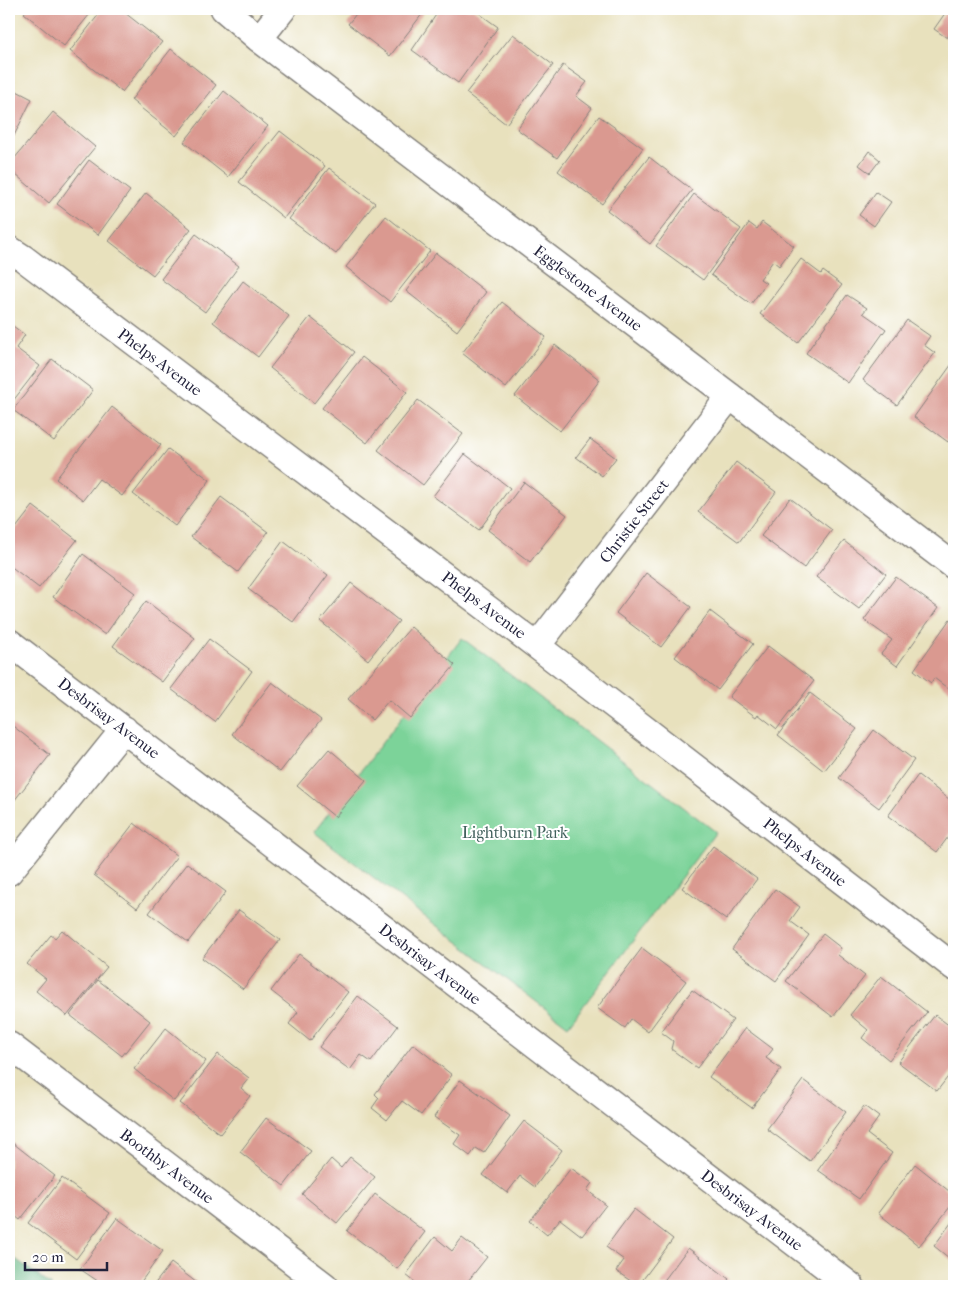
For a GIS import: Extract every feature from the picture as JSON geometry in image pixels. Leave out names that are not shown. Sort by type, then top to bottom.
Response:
[{"type":"street","name":"Egglestone Avenue","points":[[224,9],[259,39],[954,566]]},
{"type":"street","points":[[259,39],[282,9]]},
{"type":"street","name":"Phelps Avenue","points":[[9,249],[537,646],[954,967]]},
{"type":"street","name":"Christie Street","points":[[537,646],[730,396]]},
{"type":"street","name":"Desbrisay Avenue","points":[[9,642],[851,1286]]},
{"type":"street","points":[[9,872],[124,729]]},
{"type":"street","name":"Boothby Avenue","points":[[9,1045],[325,1286]]},
{"type":"green space","name":"Lightburn Park","points":[[462,638],[716,832],[568,1026],[314,832]]},
{"type":"green space","points":[[9,1254],[52,1286],[9,1286]]},
{"type":"building","points":[[28,9],[94,9],[64,46],[24,13]]},
{"type":"building","points":[[103,9],[120,9],[162,42],[122,92],[70,51]]},
{"type":"building","points":[[360,9],[426,9],[390,56],[348,24]]},
{"type":"building","points":[[440,9],[473,9],[498,27],[458,83],[412,50]]},
{"type":"building","points":[[948,9],[954,9],[954,26],[947,38],[934,29]]},
{"type":"building","points":[[513,34],[553,65],[506,124],[466,93]]},
{"type":"building","points":[[171,49],[216,85],[176,136],[131,100]]},
{"type":"building","points":[[563,65],[587,82],[576,96],[592,108],[557,158],[517,129]]},
{"type":"building","points":[[9,87],[32,99],[9,146]]},
{"type":"building","points":[[224,91],[268,126],[228,177],[184,142]]},
{"type":"building","points":[[53,112],[95,147],[49,203],[9,169],[9,165]]},
{"type":"building","points":[[599,116],[643,148],[602,204],[558,171]]},
{"type":"building","points":[[280,131],[325,166],[284,218],[239,182]]},
{"type":"building","points":[[869,151],[880,160],[870,173],[859,165]]},
{"type":"building","points":[[649,157],[692,190],[650,244],[607,210]]},
{"type":"building","points":[[89,160],[130,191],[98,235],[57,204]]},
{"type":"building","points":[[329,168],[375,203],[336,254],[289,219]]},
{"type":"building","points":[[876,192],[891,202],[874,226],[859,215]]},
{"type":"building","points":[[146,193],[191,229],[153,275],[109,241]]},
{"type":"building","points":[[694,194],[741,229],[703,280],[656,246]]},
{"type":"building","points":[[386,216],[430,251],[390,302],[346,267]]},
{"type":"building","points":[[762,222],[794,246],[779,266],[773,261],[760,279],[766,283],[751,304],[711,275],[749,223],[757,229]]},
{"type":"building","points":[[196,234],[239,266],[205,312],[161,279]]},
{"type":"building","points":[[436,253],[486,292],[457,331],[406,291]]},
{"type":"building","points":[[801,259],[821,274],[823,271],[842,285],[798,343],[760,314]]},
{"type":"building","points":[[243,281],[289,316],[258,357],[213,322]]},
{"type":"building","points":[[847,295],[867,308],[863,313],[886,329],[848,383],[806,353]]},
{"type":"building","points":[[502,302],[546,337],[506,388],[462,353]]},
{"type":"building","points":[[310,317],[354,352],[314,403],[270,368]]},
{"type":"building","points":[[907,320],[930,336],[924,345],[935,353],[897,405],[863,380]]},
{"type":"building","points":[[9,323],[25,335],[16,348],[40,366],[9,406]]},
{"type":"building","points":[[555,345],[600,380],[560,431],[515,396]]},
{"type":"building","points":[[362,357],[407,392],[367,443],[322,408]]},
{"type":"building","points":[[52,359],[93,390],[54,441],[13,410]]},
{"type":"building","points":[[954,361],[954,434],[948,442],[914,417]]},
{"type":"building","points":[[418,400],[463,434],[423,485],[378,450]]},
{"type":"building","points":[[112,407],[161,445],[122,496],[99,479],[83,500],[56,479]]},
{"type":"building","points":[[590,439],[616,458],[602,476],[576,457]]},
{"type":"building","points":[[168,449],[210,480],[175,526],[133,494]]},
{"type":"building","points":[[465,454],[510,488],[479,530],[433,496]]},
{"type":"building","points":[[736,462],[776,492],[739,542],[698,512]]},
{"type":"building","points":[[524,482],[567,515],[530,562],[488,530]]},
{"type":"building","points":[[221,497],[268,532],[238,572],[191,537]]},
{"type":"building","points":[[790,498],[832,530],[804,568],[761,536]]},
{"type":"building","points":[[33,506],[77,540],[39,588],[9,565],[9,537]]},
{"type":"building","points":[[283,541],[328,575],[293,622],[248,589]]},
{"type":"building","points":[[844,541],[886,574],[859,609],[816,577]]},
{"type":"building","points":[[83,554],[135,593],[105,635],[53,597]]},
{"type":"building","points":[[646,573],[691,607],[661,647],[616,613]]},
{"type":"building","points":[[896,577],[938,608],[897,666],[881,654],[892,640],[864,620]]},
{"type":"building","points":[[351,583],[399,621],[368,660],[320,621]]},
{"type":"building","points":[[146,601],[195,638],[162,682],[113,646]]},
{"type":"building","points":[[710,611],[753,644],[718,690],[675,657]]},
{"type":"building","points":[[950,619],[954,622],[954,693],[934,678],[931,683],[914,670]]},
{"type":"building","points":[[411,627],[455,665],[410,718],[389,700],[372,720],[348,699]]},
{"type":"building","points":[[209,639],[252,671],[215,722],[171,689]]},
{"type":"building","points":[[768,646],[814,681],[777,729],[758,714],[756,717],[729,697]]},
{"type":"building","points":[[272,682],[321,720],[280,772],[232,734]]},
{"type":"building","points":[[810,693],[857,729],[824,771],[778,735]]},
{"type":"building","points":[[9,723],[50,755],[10,806],[9,805]]},
{"type":"building","points":[[874,730],[914,760],[879,808],[839,778]]},
{"type":"building","points":[[329,749],[366,780],[335,817],[297,786]]},
{"type":"building","points":[[918,775],[954,803],[954,829],[937,852],[888,816]]},
{"type":"building","points":[[134,823],[177,856],[137,908],[94,875]]},
{"type":"building","points":[[713,846],[757,879],[726,920],[682,888]]},
{"type":"building","points":[[187,863],[226,892],[188,942],[149,913]]},
{"type":"building","points":[[775,889],[800,907],[790,921],[809,935],[776,981],[732,949]]},
{"type":"building","points":[[239,910],[280,940],[243,989],[202,958]]},
{"type":"building","points":[[62,930],[107,967],[67,1016],[36,991],[46,979],[27,964],[51,935],[55,938]]},
{"type":"building","points":[[823,934],[841,948],[838,955],[865,976],[833,1017],[786,981]]},
{"type":"building","points":[[642,948],[686,981],[648,1032],[631,1019],[625,1028],[597,1008]]},
{"type":"building","points":[[299,954],[348,992],[310,1041],[289,1024],[298,1012],[271,991]]},
{"type":"building","points":[[881,976],[927,1012],[889,1060],[862,1038],[868,1030],[850,1015]]},
{"type":"building","points":[[98,980],[150,1021],[122,1056],[70,1015]]},
{"type":"building","points":[[692,990],[733,1020],[697,1068],[671,1049],[673,1041],[661,1032]]},
{"type":"building","points":[[358,996],[398,1026],[371,1062],[361,1055],[350,1070],[319,1047]]},
{"type":"building","points":[[935,1015],[954,1029],[954,1069],[937,1091],[898,1062]]},
{"type":"building","points":[[166,1028],[206,1061],[174,1101],[134,1069]]},
{"type":"building","points":[[745,1028],[773,1049],[766,1058],[781,1069],[752,1108],[709,1077]]},
{"type":"building","points":[[413,1044],[452,1075],[421,1115],[402,1101],[387,1120],[372,1108],[379,1098],[375,1094]]},
{"type":"building","points":[[218,1054],[249,1078],[241,1088],[250,1096],[220,1134],[180,1103]]},
{"type":"building","points":[[460,1080],[510,1116],[484,1153],[476,1148],[470,1156],[454,1144],[460,1135],[434,1117]]},
{"type":"building","points":[[803,1080],[846,1112],[810,1161],[767,1129]]},
{"type":"building","points":[[864,1106],[879,1117],[867,1134],[892,1153],[859,1199],[818,1170]]},
{"type":"building","points":[[266,1118],[311,1151],[284,1186],[240,1152]]},
{"type":"building","points":[[524,1121],[562,1150],[535,1187],[520,1176],[507,1193],[483,1175]]},
{"type":"building","points":[[9,1140],[55,1176],[20,1220],[9,1211]]},
{"type":"building","points":[[350,1157],[375,1177],[337,1223],[302,1194],[331,1159],[341,1168]]},
{"type":"building","points":[[915,1164],[954,1195],[954,1202],[919,1246],[878,1213]]},
{"type":"building","points":[[571,1168],[592,1183],[587,1190],[606,1205],[582,1236],[560,1219],[547,1235],[530,1221]]},
{"type":"building","points":[[62,1178],[110,1213],[76,1259],[28,1223]]},
{"type":"building","points":[[375,1194],[425,1232],[397,1269],[347,1231]]},
{"type":"building","points":[[634,1209],[673,1239],[638,1286],[616,1271],[624,1260],[606,1247]]},
{"type":"building","points":[[117,1218],[163,1251],[138,1286],[105,1286],[80,1269]]},
{"type":"building","points":[[954,1219],[954,1262],[934,1246]]},
{"type":"building","points":[[435,1237],[452,1251],[462,1238],[487,1257],[464,1286],[420,1286],[406,1275]]},
{"type":"building","points":[[688,1248],[729,1279],[723,1286],[660,1286]]},
{"type":"building","points":[[171,1263],[201,1286],[153,1286]]}]
